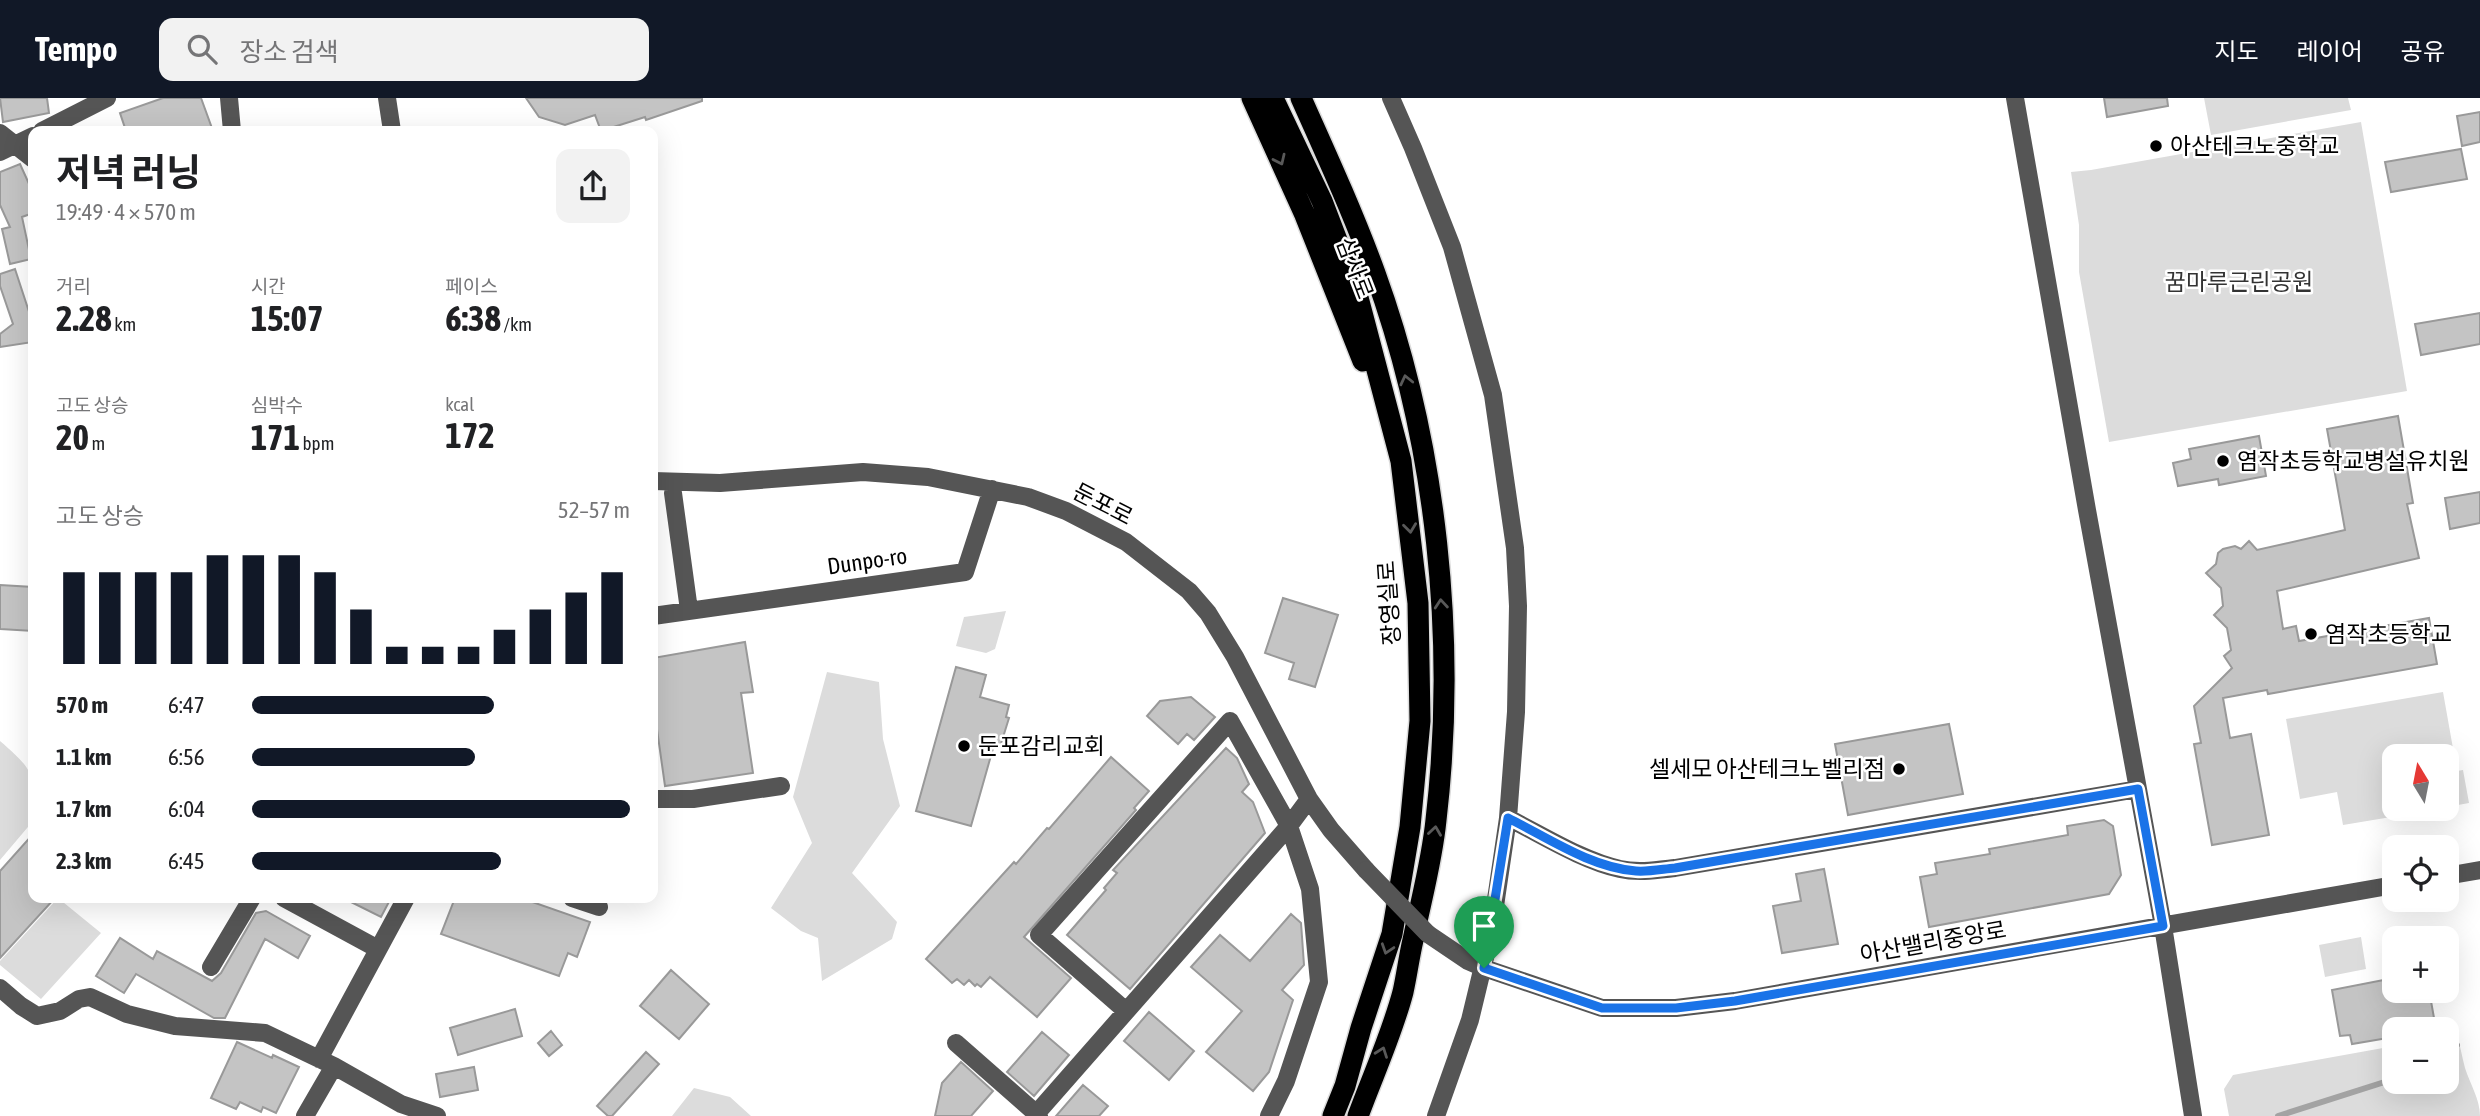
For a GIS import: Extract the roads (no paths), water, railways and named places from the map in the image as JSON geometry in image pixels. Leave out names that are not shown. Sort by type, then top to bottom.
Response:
[{"type":"highway","name":"삼사로","points":[[1252,98],[1306,215],[1401,461]]},
{"type":"highway","name":"장영실로","points":[[1273,98],[1322,201],[1356,290],[1401,461],[1419,603],[1420,721],[1412,814],[1392,934],[1345,1086],[1333,1116]]},
{"type":"highway","points":[[1301,98],[1342,188],[1376,275],[1402,364],[1425,466],[1436,538],[1443,621],[1443,750],[1429,870],[1402,993],[1358,1116]]},
{"type":"highway","points":[[1327,1116],[1345,1086]]},
{"type":"street","points":[[52,126],[107,98]]},
{"type":"street","points":[[229,98],[232,126]]},
{"type":"street","points":[[387,98],[391,126]]},
{"type":"street","points":[[1391,98],[1452,247],[1493,395],[1515,548],[1518,606],[1516,712],[1508,818],[1484,968],[1470,1020],[1436,1116]]},
{"type":"street","points":[[2015,98],[2163,926],[2193,1116]]},
{"type":"street","points":[[0,133],[8,148],[28,157]]},
{"type":"street","points":[[8,148],[28,138]]},
{"type":"street","name":"둔포로","points":[[658,481],[720,483],[863,472],[928,477],[1028,497],[1078,517],[1126,542],[1189,591],[1209,613],[1309,799],[1331,830],[1366,870],[1428,934]]},
{"type":"street","name":"Dunpo-ro","points":[[658,615],[965,572],[992,489]]},
{"type":"street","points":[[673,493],[690,610]]},
{"type":"street","points":[[1126,1011],[1039,935],[1230,721],[1289,826],[1310,888],[1319,982],[1286,1081],[1269,1116]]},
{"type":"street","points":[[658,799],[693,799],[781,786]]},
{"type":"street","points":[[1508,818],[1595,861],[1619,869],[1639,871],[1675,868],[2138,789]]},
{"type":"street","points":[[956,1043],[1037,1115],[1289,826],[1309,799]]},
{"type":"street","points":[[2459,874],[2480,870]]},
{"type":"street","name":"아산밸리중앙로","points":[[1428,934],[1468,961],[1484,968],[1602,1008],[1676,1008],[1735,1001],[2382,887]]},
{"type":"street","points":[[211,967],[249,903]]},
{"type":"street","points":[[293,903],[378,949]]},
{"type":"street","points":[[305,1116],[378,949],[403,903]]},
{"type":"street","points":[[587,903],[599,907]]},
{"type":"street","points":[[0,988],[37,1016],[60,1011],[79,999],[90,997],[128,1014],[175,1026],[265,1033],[401,1104],[438,1116]]},
{"type":"waterway","points":[[2278,1116],[2382,1083]]},
{"type":"place","name":"아산테크노중학교","points":[[2156,146]]},
{"type":"place","name":"염작초등학교병설유치원","points":[[2223,461]]},
{"type":"place","name":"염작초등학교","points":[[2311,634]]},
{"type":"place","name":"둔포감리교회","points":[[964,746]]},
{"type":"place","name":"셀세모 아산테크노벨리점","points":[[1899,769]]},
{"type":"park label","name":"꿈마루근린공원","points":[[2239,282]]}]
